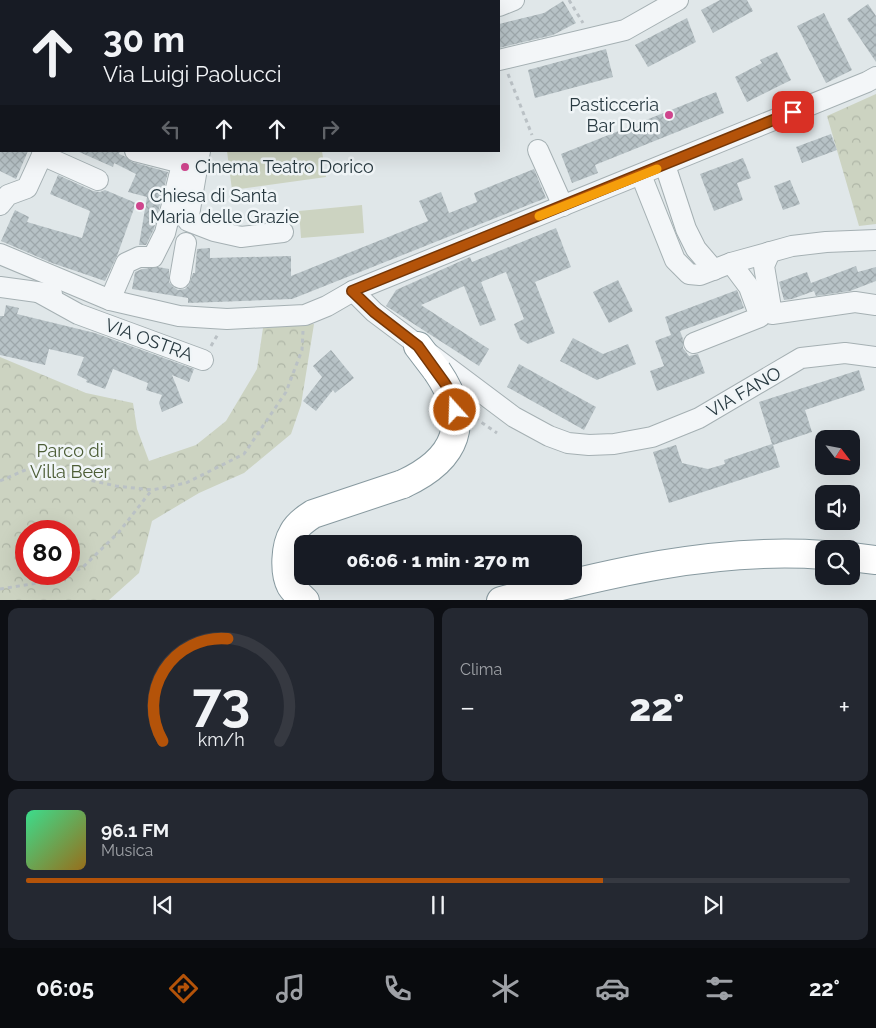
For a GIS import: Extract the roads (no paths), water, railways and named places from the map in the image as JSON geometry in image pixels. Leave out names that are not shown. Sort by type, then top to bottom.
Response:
[{"type":"highway","points":[[304,600],[290,584],[286,560],[287,547],[293,532],[302,522],[313,514],[403,484],[420,476],[436,464],[447,452],[453,440],[456,425],[451,393],[418,346]]},
{"type":"highway","points":[[501,600],[594,577],[694,558],[795,553],[815,554]]},
{"type":"highway","points":[[860,558],[876,560]]},
{"type":"highway","points":[[479,600],[531,593]]},
{"type":"street","points":[[500,6],[514,0]]},
{"type":"street","points":[[500,60],[625,30],[678,0]]},
{"type":"street","points":[[7,258],[110,300],[179,316],[227,319],[305,316],[327,306],[352,291],[665,166],[876,77]]},
{"type":"street","points":[[538,150],[563,206]]},
{"type":"street","points":[[144,152],[189,157]]},
{"type":"street","points":[[0,205],[8,195],[27,188],[43,153],[98,180]]},
{"type":"street","points":[[189,157],[188,221],[214,231],[241,236],[283,232]]},
{"type":"street","points":[[110,300],[126,263],[139,257],[152,257],[166,233],[189,157]]},
{"type":"street","points":[[665,166],[686,229],[696,249],[749,287],[760,317],[694,343]]},
{"type":"street","points":[[641,175],[675,260],[689,274],[700,275],[792,246],[826,242],[876,240]]},
{"type":"street","points":[[666,239],[686,229]]},
{"type":"street","points":[[180,278],[186,243]]},
{"type":"street","points":[[770,252],[764,266],[772,314],[855,302],[876,305]]},
{"type":"street","points":[[7,258],[16,270],[5,288],[40,293],[81,305],[110,300]]},
{"type":"street","name":"VIA FANO","points":[[352,291],[374,312],[514,417],[549,436],[568,443],[590,445],[614,444],[652,437],[699,418],[801,358],[845,353],[876,357]]},
{"type":"street","name":"VIA OSTRA","points":[[81,305],[203,360]]},
{"type":"place","name":"Pasticceria Bar Dum","points":[[669,115]]},
{"type":"place","name":"Cinema Teatro Dorico","points":[[185,167]]},
{"type":"place","name":"Chiesa di Santa Maria delle Grazie","points":[[140,206]]},
{"type":"park label","name":"Parco di Villa Beer","points":[[70,461]]}]
